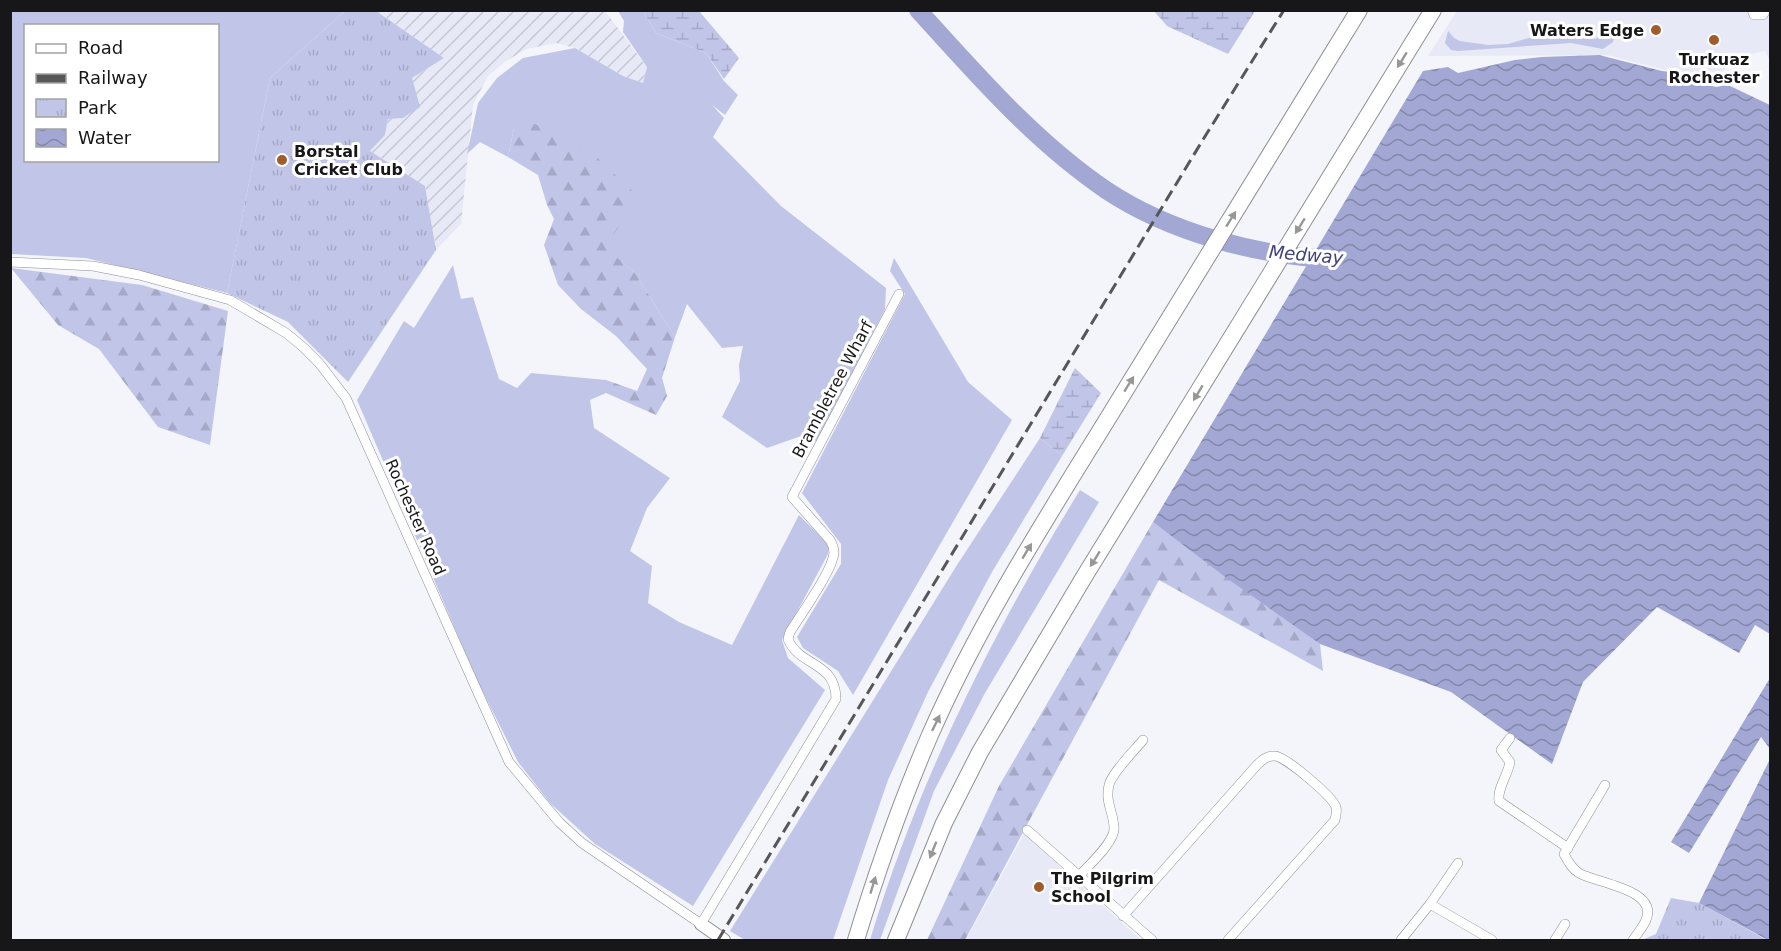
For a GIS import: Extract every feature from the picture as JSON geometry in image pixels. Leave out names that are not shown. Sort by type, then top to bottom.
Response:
[{"type":"highway","points":[[856,940],[882,857],[913,777],[977,638],[1020,563],[1359,10]]},
{"type":"highway","points":[[896,940],[944,824],[980,752],[1084,577],[1433,10]]},
{"type":"street","points":[[1752,10],[1754,15],[1759,16],[1768,12]]},
{"type":"street","name":"Rochester Road","points":[[10,262],[93,266],[139,275],[222,298],[286,333],[303,347],[319,363],[346,398],[509,762],[559,822],[582,843],[701,924]]},
{"type":"street","name":"Brambletree Wharf","points":[[701,924],[836,699],[836,686],[829,675],[823,668],[794,651],[788,639],[834,556],[834,547],[830,540],[792,497],[899,294]]},
{"type":"street","points":[[1510,738],[1501,750],[1510,762],[1509,771],[1498,794],[1499,801],[1568,848]]},
{"type":"street","points":[[1079,876],[1109,843],[1115,832],[1106,801],[1109,782],[1143,740]]},
{"type":"street","points":[[1123,916],[1256,766],[1269,756],[1280,757],[1335,804],[1337,814],[1335,820],[1228,940]]},
{"type":"street","points":[[1605,785],[1564,854],[1571,867],[1579,873],[1634,893],[1644,901],[1648,914],[1633,940]]},
{"type":"street","points":[[1027,830],[1152,940]]},
{"type":"street","points":[[1401,940],[1430,904],[1458,863]]},
{"type":"street","points":[[1430,904],[1492,940]]},
{"type":"street","points":[[701,924],[724,940]]},
{"type":"street","points":[[1555,940],[1565,924]]},
{"type":"shaded area","points":[[376,11],[605,11],[647,67],[643,83],[623,76],[575,48],[556,43],[527,49],[506,61],[488,76],[473,105],[461,224],[436,250],[425,186],[370,151],[385,135],[388,119],[403,118],[412,78],[444,58]]},
{"type":"shaded area","points":[[1457,11],[1770,11],[1770,61],[1765,51],[1745,57],[1720,73],[1696,75],[1669,71],[1607,55],[1428,56]]},
{"type":"shaded area","name":"The Pilgrim School","points":[[1024,834],[1141,940],[966,940]]},
{"type":"green space","points":[[10,11],[345,11],[270,78],[227,293],[86,258],[11,254]]},
{"type":"green space","points":[[345,11],[376,11],[444,58],[412,78],[420,107],[403,118],[388,119],[385,135],[370,151],[425,186],[436,250],[348,382],[288,322],[227,293],[270,78]]},
{"type":"green space","points":[[618,11],[643,11],[656,33],[706,53],[724,81],[738,95],[725,115],[712,105],[724,118],[713,137],[781,206],[886,288],[885,309],[818,442],[804,435],[767,448],[722,417],[740,381],[739,365],[743,346],[722,348],[687,304],[675,337],[635,273],[604,247],[514,128],[508,157],[480,142],[467,154],[478,103],[497,78],[523,58],[575,48],[623,76],[643,83],[647,67],[623,32],[624,21]]},
{"type":"green space","points":[[643,11],[699,11],[739,58],[724,79],[706,53],[656,33]]},
{"type":"green space","points":[[1154,11],[1255,11],[1228,54],[1167,26]]},
{"type":"green space","points":[[1448,31],[1460,41],[1488,45],[1508,44],[1529,38],[1595,39],[1607,32],[1615,36],[1613,42],[1603,49],[1571,43],[1458,51],[1451,50],[1445,43]]},
{"type":"green space","points":[[535,124],[588,149],[639,197],[605,247],[635,273],[675,337],[662,378],[667,396],[656,415],[606,393],[606,380],[637,391],[647,369],[616,336],[581,309],[558,285],[544,245],[554,219],[538,175],[508,157],[514,128]]},
{"type":"green space","points":[[894,258],[968,382],[1012,420],[853,695],[838,671],[803,648],[797,637],[841,564],[841,544],[802,493],[905,294],[890,271]]},
{"type":"green space","points":[[453,265],[461,299],[473,297],[499,379],[517,388],[531,373],[606,380],[606,393],[590,400],[594,428],[670,478],[647,508],[630,551],[652,566],[648,603],[679,622],[732,645],[799,515],[829,545],[828,554],[782,640],[788,658],[825,690],[693,906],[595,844],[550,803],[518,762],[477,680],[357,400],[404,321],[414,328]]},
{"type":"green space","points":[[11,268],[142,285],[228,311],[210,445],[158,427],[99,349],[58,325]]},
{"type":"green space","points":[[1075,368],[1101,393],[1062,456],[1040,438]]},
{"type":"green space","points":[[1040,438],[1062,456],[992,572],[928,692],[888,780],[833,940],[745,940],[730,931],[957,565]]},
{"type":"green space","points":[[1080,490],[1099,502],[985,693],[934,791],[880,940],[870,940],[911,823],[960,709],[1017,598]]},
{"type":"green space","points":[[1153,522],[1320,644],[1323,671],[1159,580],[965,940],[927,940],[999,786]]},
{"type":"green space","points":[[1671,898],[1699,903],[1767,940],[1642,940],[1656,934]]},
{"type":"water","points":[[1599,55],[1662,71],[1696,75],[1705,84],[1716,87],[1728,85],[1770,105],[1770,634],[1755,625],[1739,653],[1657,607],[1583,682],[1552,764],[1451,692],[1320,644],[1153,522],[1423,71],[1448,67],[1458,73],[1515,60]]},
{"type":"water","points":[[1770,678],[1770,749],[1761,737],[1689,853],[1671,842]]},
{"type":"water","points":[[1770,759],[1770,940],[1768,940],[1699,903]]},
{"type":"waterway","name":"Medway","points":[[918,10],[1007,106],[1054,150],[1106,190],[1131,205],[1186,230],[1216,240],[1276,253],[1335,259]]},
{"type":"railway","points":[[718,940],[1284,10]]},
{"type":"place","name":"Waters Edge","points":[[1656,30]]},
{"type":"place","name":"Turkuaz Rochester","points":[[1714,40]]},
{"type":"place","name":"Borstal Cricket Club","points":[[282,160]]},
{"type":"place","name":"The Pilgrim School","points":[[1039,887]]}]
